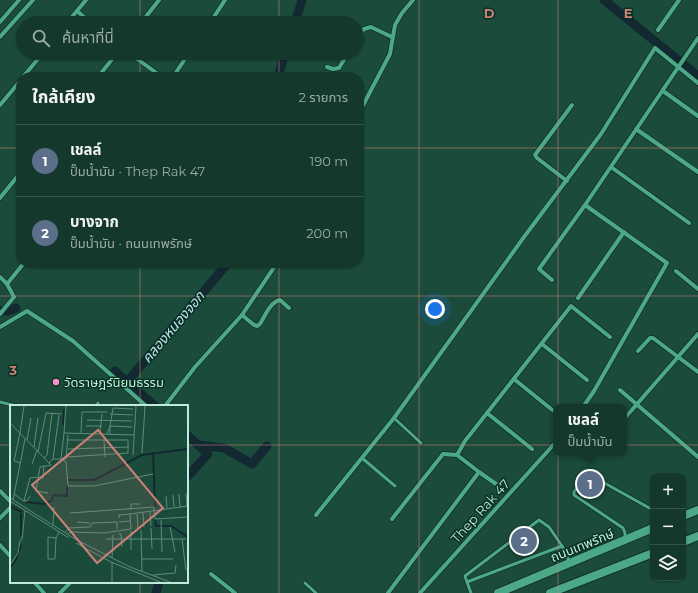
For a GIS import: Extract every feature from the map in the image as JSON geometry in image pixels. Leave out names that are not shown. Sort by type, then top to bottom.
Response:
[{"type":"main road","points":[[686,515],[698,510]]},
{"type":"main road","name":"ถนนเทพรักษ์","points":[[498,593],[650,529]]},
{"type":"main road","points":[[686,541],[698,536]]},
{"type":"main road","points":[[550,593],[650,554]]},
{"type":"street","points":[[0,22],[19,0]]},
{"type":"street","points":[[19,16],[33,0]]},
{"type":"street","points":[[73,16],[86,0]]},
{"type":"street","points":[[146,16],[159,0]]},
{"type":"street","points":[[215,16],[225,0]]},
{"type":"street","points":[[364,103],[390,54],[392,37],[397,20],[413,0]]},
{"type":"street","points":[[658,30],[679,0]]},
{"type":"street","points":[[77,11],[83,16]]},
{"type":"street","points":[[0,37],[16,19]]},
{"type":"street","points":[[364,29],[371,27],[392,37]]},
{"type":"street","points":[[552,280],[539,269],[585,205],[698,38]]},
{"type":"street","points":[[316,515],[394,418],[524,237],[567,181],[601,134],[655,48],[698,83]]},
{"type":"street","points":[[27,72],[37,60]]},
{"type":"street","points":[[102,72],[111,60]]},
{"type":"street","points":[[139,60],[155,72]]},
{"type":"street","points":[[176,72],[184,60]]},
{"type":"street","points":[[327,67],[333,70],[339,68],[344,60]]},
{"type":"street","points":[[0,106],[16,86]]},
{"type":"street","points":[[663,90],[698,116]]},
{"type":"street","points":[[567,181],[537,158],[536,155],[572,106]]},
{"type":"street","points":[[636,129],[698,172]]},
{"type":"street","points":[[610,167],[689,224]]},
{"type":"street","points":[[0,198],[16,178]]},
{"type":"street","points":[[585,205],[667,263],[585,404]]},
{"type":"street","points":[[578,298],[624,232]]},
{"type":"street","points":[[7,284],[20,268]]},
{"type":"street","points":[[166,405],[195,367],[242,315],[274,268]]},
{"type":"street","points":[[676,271],[698,289]]},
{"type":"street","points":[[0,277],[7,284],[14,297],[0,314]]},
{"type":"street","points":[[242,315],[257,326],[273,303],[277,300],[280,300],[289,308]]},
{"type":"street","points":[[457,455],[465,441],[571,306],[610,338]]},
{"type":"street","points":[[0,326],[27,311],[73,342],[145,405]]},
{"type":"street","points":[[627,416],[698,334]]},
{"type":"street","points":[[638,351],[650,338],[653,338],[698,372]]},
{"type":"street","points":[[542,344],[587,380]]},
{"type":"street","points":[[514,379],[553,411]]},
{"type":"street","points":[[620,390],[698,456]]},
{"type":"street","points":[[487,413],[532,449]]},
{"type":"street","name":"Thep Rak 47","points":[[420,593],[553,445]]},
{"type":"street","points":[[392,519],[443,454],[457,455],[499,486]]},
{"type":"street","points":[[388,593],[480,472]]},
{"type":"street","points":[[0,491],[10,501]]},
{"type":"street","points":[[0,518],[10,508]]},
{"type":"street","points":[[0,545],[10,556]]},
{"type":"street","points":[[211,574],[235,593]]},
{"type":"street","points":[[35,583],[44,593]]},
{"type":"street","points":[[60,593],[70,583]]},
{"type":"lane","points":[[0,402],[12,405]]},
{"type":"lane","points":[[394,418],[421,443]]},
{"type":"lane","points":[[362,458],[395,486]]},
{"type":"lane","points":[[625,540],[623,528],[574,495],[574,492],[585,476],[590,474],[651,509]]},
{"type":"lane","points":[[471,593],[465,576],[539,520],[548,528],[562,546],[570,563]]},
{"type":"lane","points":[[467,582],[562,546]]},
{"type":"lane","points":[[305,583],[316,593]]},
{"type":"waterway","name":"คลองหนองจอก","points":[[297,16],[302,0]]},
{"type":"waterway","points":[[604,0],[698,76]]},
{"type":"waterway","name":"คลองหนองจอก","points":[[279,72],[283,60]]},
{"type":"waterway","name":"คลองหนองจอก","points":[[154,405],[127,382],[224,268]]},
{"type":"waterway","points":[[0,311],[8,311],[16,308]]},
{"type":"waterway","points":[[115,371],[127,382]]},
{"type":"waterway","name":"คลองหนองจอก","points":[[188,436],[208,454],[188,476]]},
{"type":"waterway","points":[[198,445],[224,448],[252,464],[267,446]]},
{"type":"waterway","name":"คลองหนองจอก","points":[[156,593],[159,583]]},
{"type":"place","name":"วัดราษฎร์นิยมธรรม","points":[[56,382]]},
{"type":"place","name":"เชลล์","points":[[590,484]]},
{"type":"place","name":"บางจาก","points":[[524,541]]}]
